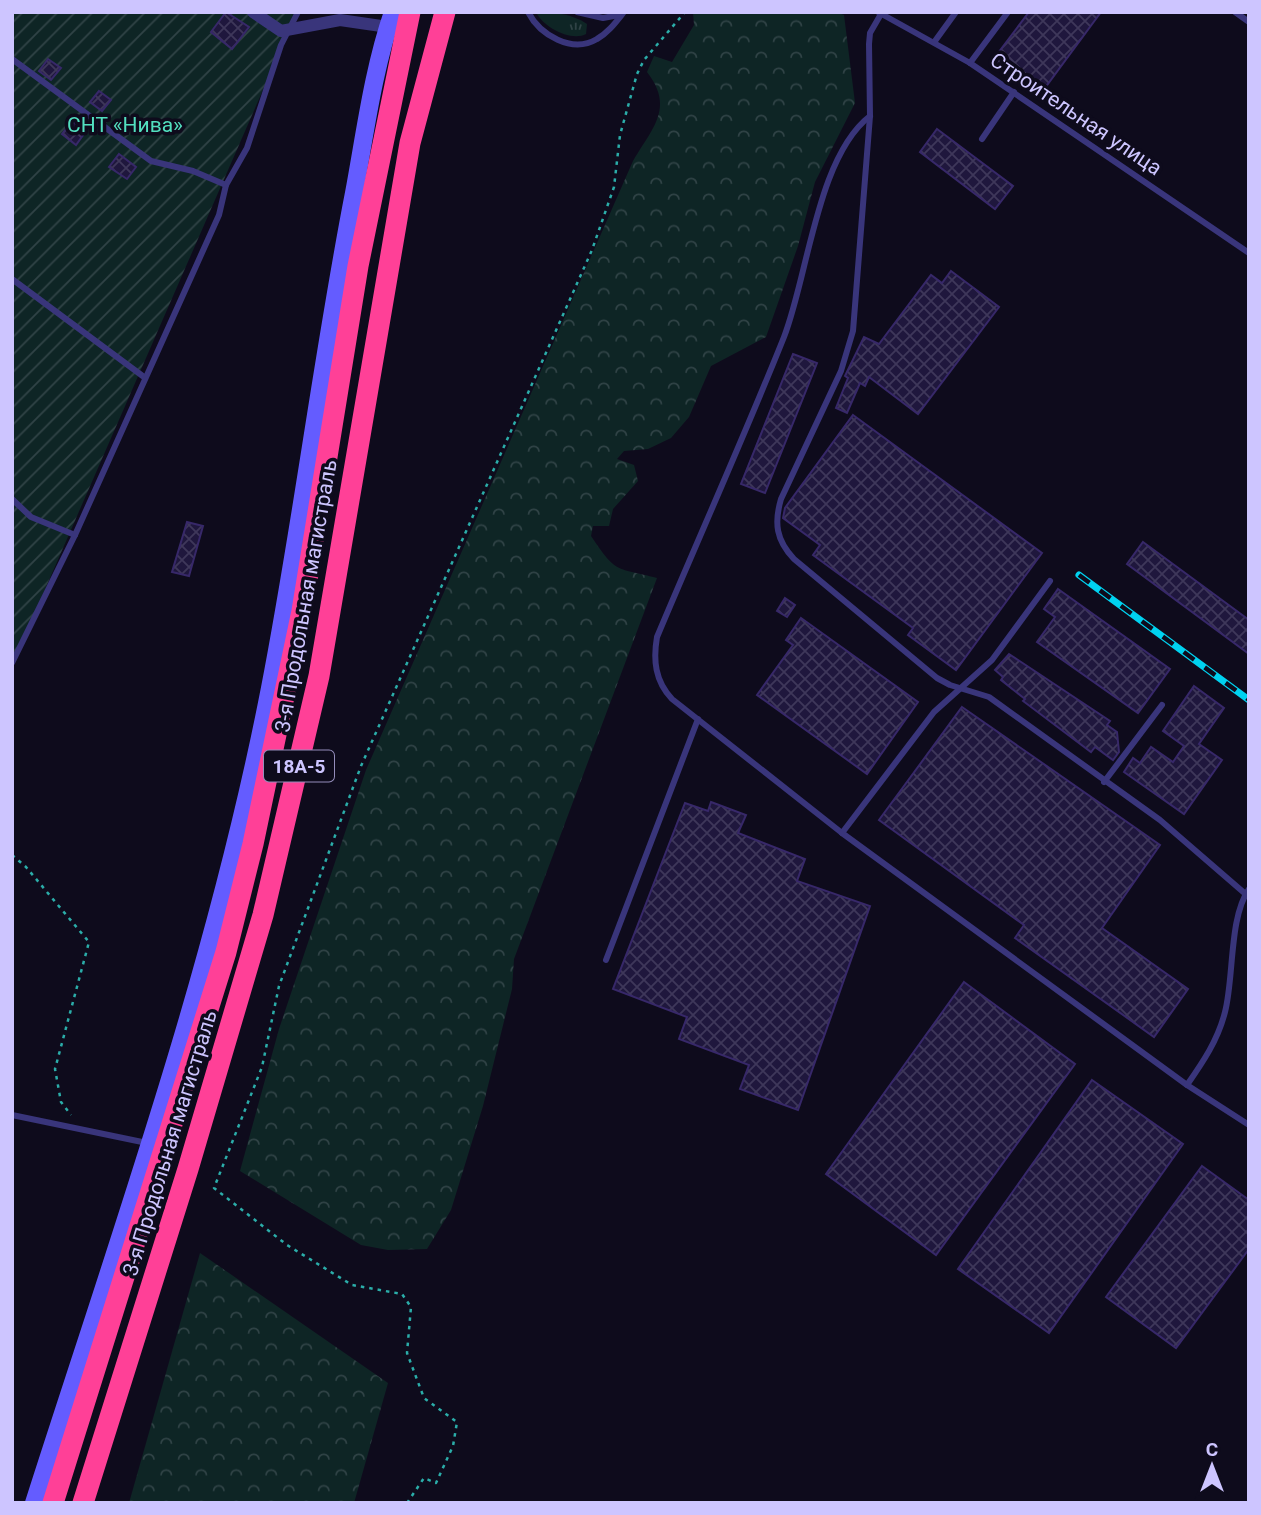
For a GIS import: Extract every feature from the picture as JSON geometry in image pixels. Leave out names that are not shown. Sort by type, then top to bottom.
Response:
[{"type":"highway","name":"3-я Продольная магистраль","points":[[53,1503],[226,952],[253,844],[302,611],[358,266],[410,12]]},
{"type":"highway","name":"3-я Продольная магистраль","points":[[83,1503],[227,1043],[273,876],[319,676],[410,143],[438,33],[446,12]]},
{"type":"street","points":[[34,1503],[150,1143],[212,933],[269,693],[302,513],[344,244],[390,20],[340,20],[289,28],[281,32],[253,12]]},
{"type":"lane","points":[[12,663],[75,535],[219,215],[226,186],[247,148],[289,28],[298,12]]},
{"type":"lane","points":[[528,12],[535,25],[550,36],[569,44],[596,41],[623,12]]},
{"type":"lane","points":[[577,12],[603,18],[623,12]]},
{"type":"lane","points":[[935,41],[956,12]]},
{"type":"lane","points":[[970,63],[1008,12]]},
{"type":"lane","points":[[1235,12],[1249,22]]},
{"type":"lane","points":[[879,13],[870,33],[870,116],[853,331],[841,372],[781,499],[776,519],[778,536],[794,559],[927,669],[950,685],[989,697],[1160,820],[1248,893],[1238,922],[1225,1012],[1213,1047],[1187,1085]]},
{"type":"lane","name":"Строительная улица","points":[[879,13],[935,41],[970,63],[1249,253]]},
{"type":"lane","points":[[12,58],[151,161],[193,171],[226,186]]},
{"type":"lane","points":[[982,139],[1014,92]]},
{"type":"lane","points":[[870,116],[853,132],[837,164],[820,207],[785,334],[657,636],[657,673],[663,690],[842,833],[1187,1085],[1249,1125]]},
{"type":"lane","points":[[12,279],[144,377]]},
{"type":"lane","points":[[12,499],[31,517],[75,535]]},
{"type":"lane","points":[[842,833],[934,712],[992,660],[1050,582]]},
{"type":"lane","points":[[1104,782],[1162,705]]},
{"type":"lane","points":[[606,960],[698,719]]},
{"type":"lane","points":[[12,1115],[82,1132],[150,1143]]},
{"type":"path","points":[[407,1503],[420,1480],[424,1478],[436,1483],[457,1432],[457,1422],[424,1398],[412,1370],[407,1353],[411,1307],[402,1294],[352,1285],[287,1245],[214,1188],[262,1067],[279,986],[361,766],[592,250],[614,187],[620,135],[638,74],[644,60],[685,12]]},
{"type":"path","points":[[12,855],[26,867],[89,942],[55,1069],[61,1102],[82,1132]]},
{"type":"green space","name":"СНТ «Нива»","points":[[12,12],[297,12],[12,665]]},
{"type":"green space","points":[[536,12],[557,13],[575,18],[587,24],[586,34],[573,36],[558,32]]},
{"type":"green space","points":[[693,12],[836,12],[844,15],[855,103],[815,182],[798,246],[766,337],[711,366],[689,417],[671,438],[648,449],[624,451],[617,459],[634,465],[638,481],[613,509],[609,526],[593,526],[591,536],[618,568],[657,578],[514,959],[512,989],[483,1106],[451,1210],[427,1249],[388,1250],[361,1245],[240,1171],[279,1029],[366,770],[633,161],[658,118],[659,96],[647,72],[654,56],[672,62],[694,25]]},
{"type":"green space","points":[[200,1253],[388,1383],[354,1503],[129,1503]]},
{"type":"building","points":[[226,12],[249,27],[232,49],[211,32]]},
{"type":"building","points":[[1029,12],[1101,12],[1039,96],[992,61]]},
{"type":"building","points":[[48,59],[61,68],[51,80],[39,71]]},
{"type":"building","points":[[99,91],[111,100],[102,111],[90,102]]},
{"type":"building","points":[[72,121],[86,131],[76,145],[62,134]]},
{"type":"building","points":[[937,129],[1013,186],[995,209],[920,152]]},
{"type":"building","points":[[119,154],[136,167],[127,179],[109,167]]},
{"type":"building","points":[[951,271],[999,307],[918,414],[869,377],[865,386],[860,383],[847,413],[836,408],[848,378],[845,376],[864,337],[879,344],[931,275],[942,283]]},
{"type":"building","points":[[793,354],[817,363],[765,493],[741,484]]},
{"type":"building","points":[[853,415],[1042,553],[956,670],[908,635],[913,628],[813,555],[820,545],[783,518],[785,508]]},
{"type":"building","points":[[187,522],[203,526],[189,576],[172,572]]},
{"type":"building","points":[[1143,542],[1249,620],[1249,654],[1127,564]]},
{"type":"building","points":[[1058,589],[1170,669],[1138,713],[1037,642],[1055,617],[1044,609]]},
{"type":"building","points":[[785,598],[795,605],[787,617],[777,611]]},
{"type":"building","points":[[801,618],[918,702],[867,774],[757,695],[793,645],[786,640]]},
{"type":"building","points":[[1009,654],[1110,721],[1107,725],[1117,732],[1119,752],[1113,760],[1095,747],[1091,752],[1023,701],[1025,699],[1001,680],[1003,677],[995,670]]},
{"type":"building","points":[[1194,686],[1224,708],[1199,744],[1222,760],[1184,814],[1124,772],[1133,758],[1140,763],[1151,747],[1173,762],[1184,746],[1163,731]]},
{"type":"building","points":[[962,707],[1160,845],[1102,928],[1188,989],[1154,1037],[1015,938],[1024,925],[879,820]]},
{"type":"building","points":[[711,802],[746,815],[738,833],[805,859],[797,881],[870,906],[798,1110],[740,1089],[749,1065],[679,1039],[687,1017],[613,989],[685,803],[708,811]]},
{"type":"building","points":[[964,982],[1075,1064],[936,1255],[826,1174]]},
{"type":"building","points":[[1092,1080],[1183,1144],[1049,1333],[958,1269]]},
{"type":"building","points":[[1202,1166],[1249,1200],[1249,1249],[1176,1348],[1106,1297]]},
{"type":"railway","points":[[1079,575],[1249,700]]}]
